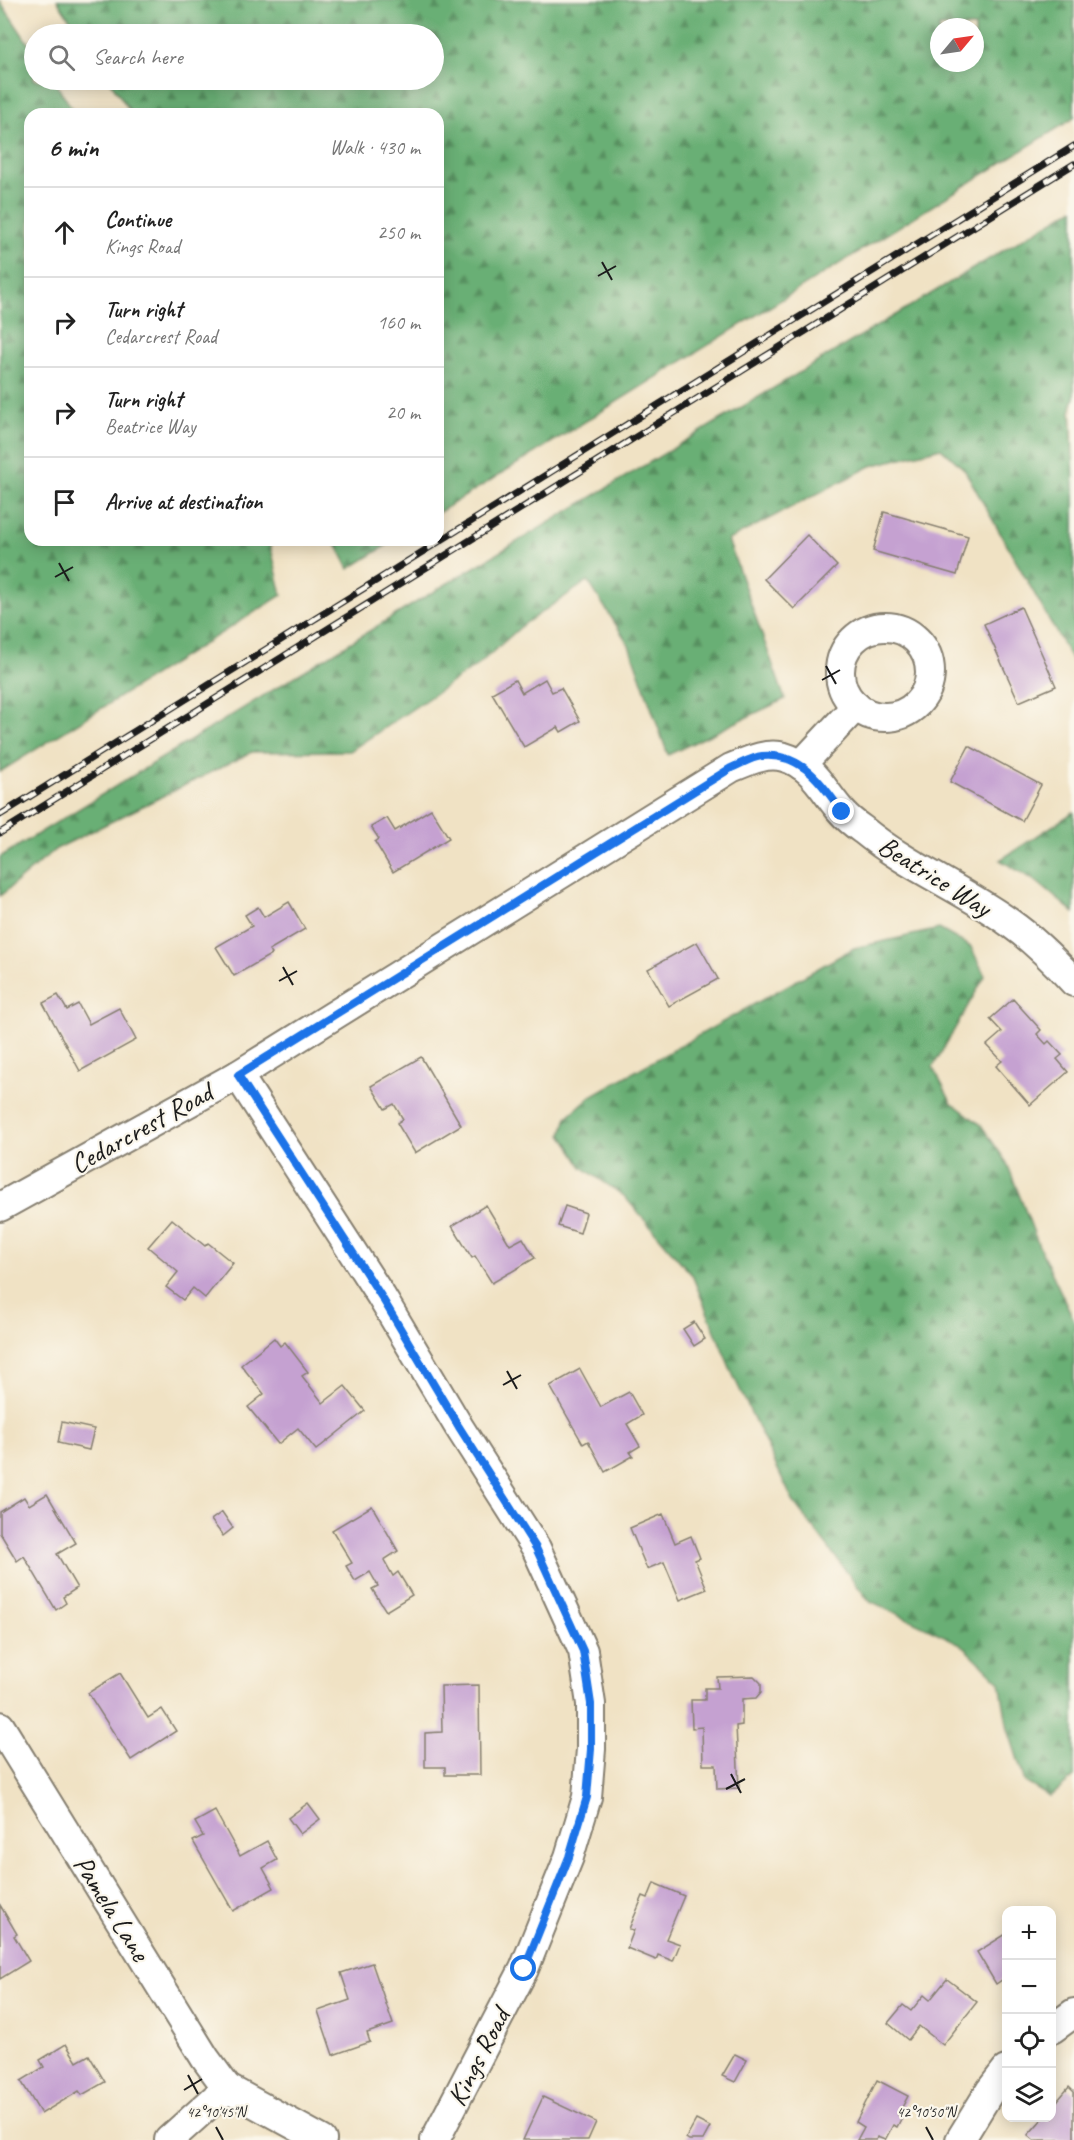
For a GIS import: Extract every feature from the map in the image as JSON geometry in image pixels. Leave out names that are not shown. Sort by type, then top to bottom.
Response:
[{"type":"street","points":[[801,765],[855,706]]},
{"type":"street","name":"Cedarcrest Road","points":[[0,1207],[238,1075],[731,768],[760,756],[783,756],[801,765]]},
{"type":"street","name":"Beatrice Way","points":[[801,765],[817,778],[842,812],[864,831],[889,850],[1011,924],[1074,982]]},
{"type":"street","name":"Kings Road","points":[[238,1075],[381,1296],[459,1427],[536,1548],[583,1651],[591,1704],[591,1749],[587,1797],[572,1847],[524,1969],[435,2140]]},
{"type":"street","name":"Pamela Lane","points":[[0,1726],[205,2058],[227,2088]]},
{"type":"street","points":[[1056,2026],[1074,2013]]},
{"type":"street","points":[[960,2140],[1002,2075]]},
{"type":"street","points":[[168,2140],[227,2088],[322,2140]]},
{"type":"green space","points":[[57,0],[1074,0],[1074,118],[444,509],[444,108],[128,108],[116,90],[444,90],[444,24],[73,24]]},
{"type":"green space","points":[[0,1],[24,37],[24,90],[60,90],[72,108],[24,108],[24,546],[270,546],[282,595],[0,772]]},
{"type":"green space","points":[[1074,208],[1074,397],[1071,408],[1074,492],[1074,664],[964,469],[941,448],[871,466],[728,540],[785,699],[668,755],[629,645],[588,581],[523,625],[479,664],[350,751],[252,752],[56,849],[0,896],[0,857],[438,589]]},
{"type":"green space","points":[[337,546],[385,546],[349,569]]},
{"type":"green space","points":[[1074,812],[1074,913],[1037,882],[1000,860]]},
{"type":"green space","points":[[939,929],[971,947],[985,976],[933,1067],[951,1102],[981,1125],[1007,1163],[1039,1246],[1074,1320],[1074,1777],[1050,1797],[1025,1782],[1008,1729],[1000,1682],[961,1644],[868,1600],[793,1501],[733,1375],[692,1275],[624,1196],[582,1167],[562,1134],[567,1117],[591,1096],[854,948]]},
{"type":"building","points":[[884,512],[968,536],[957,575],[873,551]]},
{"type":"building","points":[[807,535],[837,566],[794,609],[764,579]]},
{"type":"building","points":[[1021,607],[1056,686],[1019,702],[984,624]]},
{"type":"building","points":[[545,679],[552,692],[561,688],[580,721],[561,732],[558,727],[524,747],[492,693],[515,680],[522,693]]},
{"type":"building","points":[[969,746],[1041,785],[1022,821],[950,782]]},
{"type":"building","points":[[431,809],[449,838],[393,872],[375,842],[379,839],[371,827],[387,818],[395,831]]},
{"type":"building","points":[[289,902],[305,929],[269,950],[272,954],[234,976],[216,947],[252,926],[245,915],[258,907],[264,917]]},
{"type":"building","points":[[697,942],[718,979],[669,1006],[648,969]]},
{"type":"building","points":[[58,995],[67,1010],[78,1004],[89,1024],[119,1008],[136,1040],[80,1071],[43,1003]]},
{"type":"building","points":[[1013,999],[1041,1030],[1037,1034],[1046,1044],[1049,1041],[1062,1055],[1057,1059],[1068,1072],[1030,1105],[996,1066],[1002,1061],[987,1045],[1002,1032],[990,1019]]},
{"type":"building","points":[[421,1057],[461,1125],[415,1153],[397,1123],[403,1119],[394,1104],[385,1109],[371,1086]]},
{"type":"building","points":[[486,1205],[510,1245],[523,1238],[535,1258],[492,1283],[475,1256],[472,1258],[452,1226]]},
{"type":"building","points":[[565,1206],[586,1213],[580,1233],[558,1226]]},
{"type":"building","points":[[172,1219],[205,1246],[208,1243],[233,1263],[205,1298],[193,1288],[183,1300],[166,1287],[178,1272],[148,1247]]},
{"type":"building","points":[[694,1322],[705,1339],[694,1346],[683,1329]]},
{"type":"building","points":[[274,1338],[280,1346],[285,1342],[308,1372],[302,1376],[323,1403],[345,1386],[365,1411],[316,1450],[298,1428],[278,1444],[248,1407],[264,1394],[241,1365]]},
{"type":"building","points":[[580,1369],[601,1407],[629,1392],[642,1415],[627,1424],[640,1446],[630,1452],[633,1456],[605,1472],[588,1441],[583,1444],[550,1386]]},
{"type":"building","points":[[62,1422],[94,1429],[89,1450],[58,1443]]},
{"type":"building","points":[[47,1494],[76,1543],[57,1554],[77,1588],[63,1597],[66,1603],[56,1610],[24,1556],[17,1561],[0,1533],[0,1512],[24,1497],[29,1505]]},
{"type":"building","points":[[372,1506],[398,1551],[384,1560],[393,1576],[398,1572],[412,1595],[386,1611],[372,1589],[378,1586],[370,1572],[355,1581],[346,1566],[352,1563],[332,1530]]},
{"type":"building","points":[[222,1512],[233,1528],[223,1536],[211,1520]]},
{"type":"building","points":[[663,1514],[675,1543],[691,1536],[700,1558],[695,1560],[707,1589],[680,1600],[664,1562],[647,1569],[630,1528]]},
{"type":"building","points":[[120,1673],[148,1718],[162,1709],[176,1731],[131,1760],[88,1693]]},
{"type":"building","points":[[754,1676],[761,1683],[761,1692],[756,1698],[742,1699],[742,1725],[736,1726],[739,1788],[717,1789],[716,1765],[703,1765],[702,1727],[692,1728],[691,1700],[705,1700],[705,1688],[718,1688],[717,1677]]},
{"type":"building","points":[[479,1685],[480,1775],[445,1775],[445,1767],[425,1767],[425,1733],[442,1732],[441,1686]]},
{"type":"building","points":[[308,1803],[320,1819],[300,1834],[288,1818]]},
{"type":"building","points":[[215,1811],[240,1856],[267,1841],[277,1860],[263,1868],[274,1888],[233,1911],[193,1841],[203,1836],[195,1822]]},
{"type":"building","points":[[654,1883],[684,1896],[666,1939],[680,1944],[673,1961],[658,1955],[656,1960],[627,1948],[634,1930],[629,1929],[643,1896],[648,1898]]},
{"type":"building","points":[[0,1905],[17,1934],[14,1936],[29,1961],[0,1979]]},
{"type":"building","points":[[1002,1936],[1002,1980],[996,1984],[977,1952]]},
{"type":"building","points":[[372,1963],[393,2024],[367,2033],[370,2042],[333,2055],[318,2011],[350,2000],[341,1973]]},
{"type":"building","points":[[947,1979],[977,2002],[943,2045],[919,2026],[908,2040],[888,2023],[903,2005],[911,2011],[924,1995],[930,2000]]},
{"type":"building","points":[[66,2044],[77,2062],[89,2055],[105,2082],[82,2095],[79,2091],[41,2114],[21,2081],[44,2067],[40,2060]]},
{"type":"building","points":[[735,2054],[747,2060],[735,2082],[722,2076]]},
{"type":"building","points":[[877,2080],[908,2096],[898,2115],[902,2117],[897,2127],[893,2125],[885,2140],[877,2137],[876,2140],[857,2140],[864,2127],[856,2122]]},
{"type":"building","points":[[1069,2087],[1074,2092],[1074,2140],[1034,2140],[1028,2135],[1039,2122],[1056,2122],[1056,2102]]},
{"type":"building","points":[[543,2097],[596,2122],[588,2140],[523,2140]]},
{"type":"building","points":[[696,2120],[710,2127],[703,2140],[689,2140],[686,2138]]},
{"type":"railway","points":[[444,538],[1074,146]]},
{"type":"railway","points":[[0,833],[1074,164]]},
{"type":"railway","points":[[0,815],[432,546]]},
{"type":"route","points":[[524,1969],[569,1857],[587,1797],[591,1749],[591,1704],[583,1651],[536,1548],[459,1427],[381,1296],[238,1075],[731,768],[760,756],[783,756],[801,765],[817,778],[842,812]]}]
